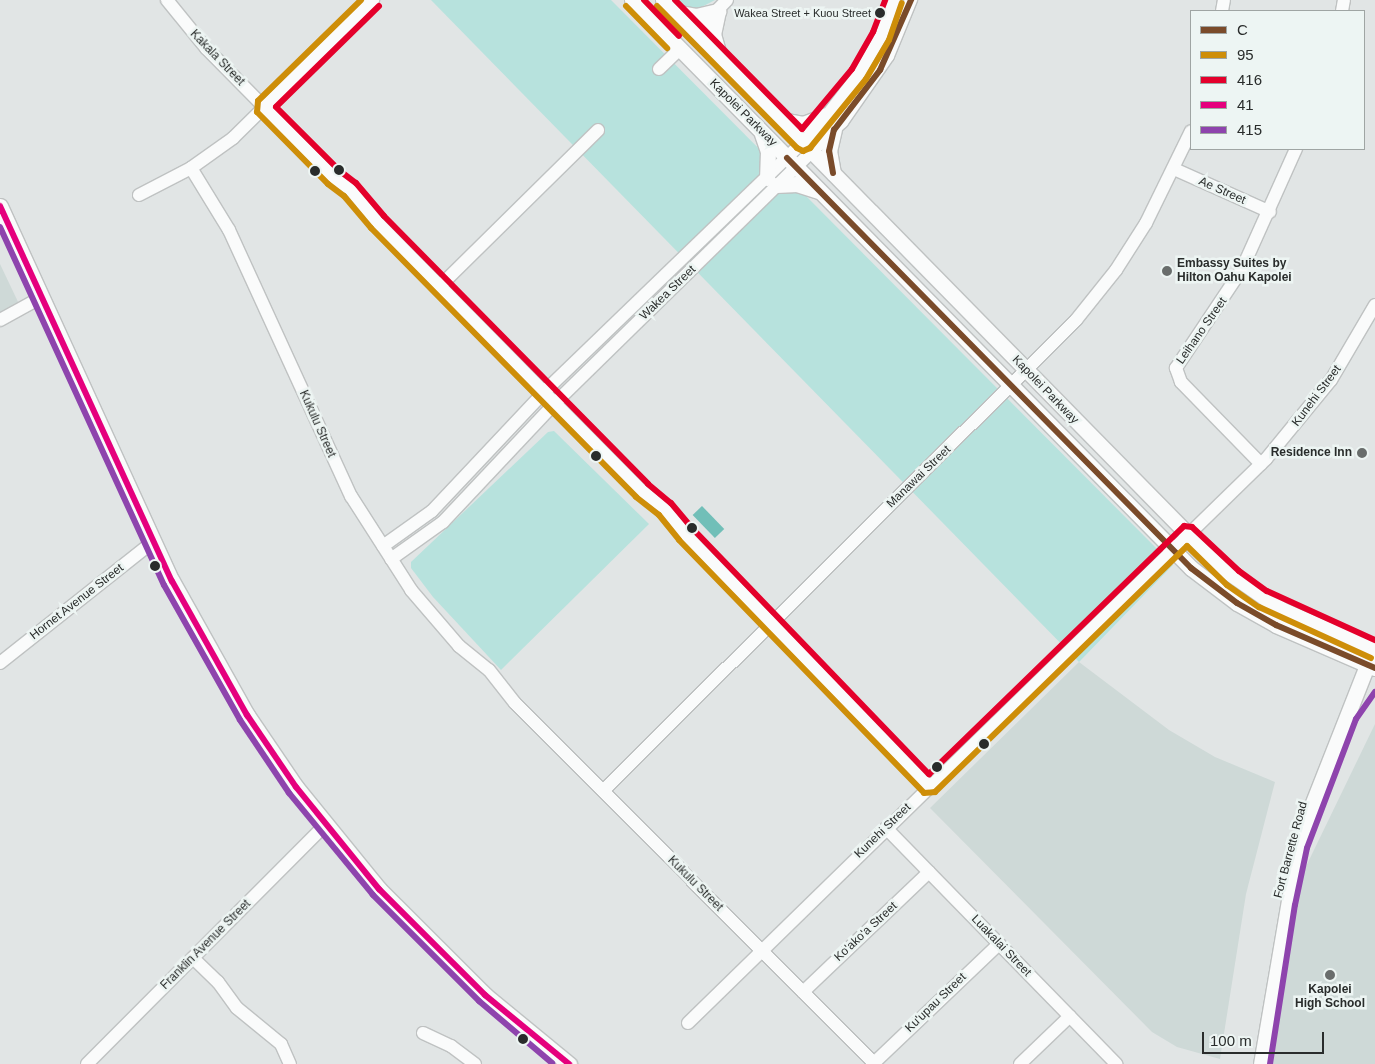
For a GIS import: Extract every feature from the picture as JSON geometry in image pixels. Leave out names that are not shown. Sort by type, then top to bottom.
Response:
[{"type":"main road","name":"Kapolei Parkway","points":[[632,0],[1171,549],[1237,603],[1276,625],[1368,665]]},
{"type":"main road","name":"Kapolei Parkway","points":[[663,0],[1187,534],[1233,578],[1263,599],[1374,647]]},
{"type":"main road","points":[[674,12],[696,16],[723,5]]},
{"type":"main road","points":[[720,58],[713,34],[723,5]]},
{"type":"main road","points":[[680,49],[695,33]]},
{"type":"main road","points":[[781,120],[803,124],[827,115]]},
{"type":"main road","points":[[833,173],[829,151],[834,130]]},
{"type":"main road","points":[[762,132],[768,151],[770,183],[796,184],[819,191]]},
{"type":"main road","points":[[0,206],[154,541],[227,684],[272,753],[325,825],[379,889],[432,944],[497,1006],[564,1063]]},
{"type":"main road","name":"Fort Barrette Road","points":[[1261,1064],[1296,859],[1312,805],[1374,647]]},
{"type":"main road","name":"Fort Barrette Road","points":[[1252,1064],[1276,907],[1292,838],[1311,783],[1368,665]]},
{"type":"main road","points":[[1348,715],[1362,692],[1375,680]]},
{"type":"street","name":"Kakala Street","points":[[167,0],[189,28],[334,178],[355,206],[377,222],[642,491],[652,508],[670,525],[685,534],[929,786]]},
{"type":"street","points":[[140,195],[191,168],[233,138],[373,0]]},
{"type":"street","name":"Wakea Street","points":[[807,147],[827,115],[871,56],[894,0]]},
{"type":"street","name":"Wakea Street","points":[[390,559],[443,522],[555,403],[694,268],[770,183],[807,147],[834,130],[880,70],[911,0]]},
{"type":"street","points":[[695,33],[723,5]]},
{"type":"street","points":[[659,69],[680,49]]},
{"type":"street","points":[[440,286],[598,130]]},
{"type":"street","name":"Manawai Street","points":[[602,791],[1028,371],[1076,320],[1116,270],[1146,223],[1174,169],[1190,132]]},
{"type":"street","name":"Leihano Street","points":[[1261,464],[1180,382],[1176,372],[1178,364],[1228,292],[1270,212],[1296,150]]},
{"type":"street","name":"Kukulu Street","points":[[191,168],[229,230],[339,471],[390,559],[422,604],[474,660],[489,670],[515,703],[874,1064]]},
{"type":"street","name":"Ae Street","points":[[1174,169],[1270,212]]},
{"type":"street","name":"Wakea Street","points":[[383,546],[432,511],[544,392],[682,257],[770,183]]},
{"type":"street","points":[[0,320],[42,297]]},
{"type":"street","name":"Kunehi Street","points":[[688,1023],[1171,549],[1261,464],[1326,387],[1375,304]]},
{"type":"street","name":"Hornet Avenue Street","points":[[0,663],[154,541]]},
{"type":"street","name":"Franklin Avenue Street","points":[[87,1064],[325,825]]},
{"type":"street","name":"Luakalai Street","points":[[886,828],[1116,1064]]},
{"type":"street","name":"Ko'ako'a Street","points":[[803,992],[929,872]]},
{"type":"street","name":"Ku'upau Street","points":[[874,1064],[999,944]]},
{"type":"street","points":[[193,958],[218,982],[237,1008],[281,1044],[290,1064]]},
{"type":"street","points":[[1020,1064],[1070,1016]]},
{"type":"street","points":[[422,1033],[451,1046],[475,1064]]},
{"type":"shaded area","points":[[431,0],[611,0],[1173,565],[1079,662]]},
{"type":"shaded area","points":[[678,0],[715,0],[690,13]]},
{"type":"shaded area","points":[[0,264],[20,306],[0,314]]},
{"type":"shaded area","points":[[554,431],[649,524],[501,670],[433,597],[411,568],[411,562],[548,432]]},
{"type":"shaded area","points":[[1079,662],[1169,730],[1215,757],[1275,782],[1246,894],[1220,1059],[1177,1047],[1152,1032],[930,808]]},
{"type":"shaded area","name":"Kapolei High School","points":[[1375,724],[1375,1064],[1273,1064],[1297,885]]},
{"type":"water","points":[[702,506],[724,529],[715,538],[693,515]]},
{"type":"transit line","name":"95","points":[[361,0],[258,101],[257,112],[328,184],[344,196],[371,228],[636,497],[659,515],[679,540],[924,793],[935,792],[1187,546],[1227,585],[1259,607],[1371,658]]},
{"type":"transit line","name":"416","points":[[644,0],[679,36]]},
{"type":"transit line","name":"416","points":[[675,0],[802,129],[852,69],[873,32],[885,0]]},
{"type":"transit line","name":"C","points":[[833,173],[829,151],[834,130],[880,70],[911,0]]},
{"type":"transit line","name":"95","points":[[657,6],[797,148],[803,151],[810,148],[866,79],[889,40],[902,3]]},
{"type":"transit line","name":"416","points":[[379,6],[276,107],[340,171],[356,183],[384,216],[648,484],[671,503],[692,528],[929,774],[1184,526],[1192,527],[1239,571],[1267,591],[1375,640]]},
{"type":"transit line","name":"95","points":[[626,6],[667,48]]},
{"type":"transit line","name":"C","points":[[787,158],[1191,568],[1237,603],[1276,625],[1375,668]]},
{"type":"transit line","name":"41","points":[[0,206],[172,581],[247,715],[296,787],[379,889],[485,995],[569,1064]]},
{"type":"transit line","name":"415","points":[[0,227],[164,585],[240,720],[289,793],[373,895],[479,1001],[552,1063]]},
{"type":"transit line","name":"415","points":[[1270,1064],[1295,905],[1307,848],[1356,719],[1375,692]]},
{"type":"place","name":"Wakea Street + Kuou Street","points":[[880,13]]},
{"type":"place","name":"Embassy Suites by Hilton Oahu Kapolei","points":[[1167,271]]},
{"type":"place","name":"Residence Inn","points":[[1362,453]]},
{"type":"place","name":"Kapolei High School","points":[[1330,975]]}]
